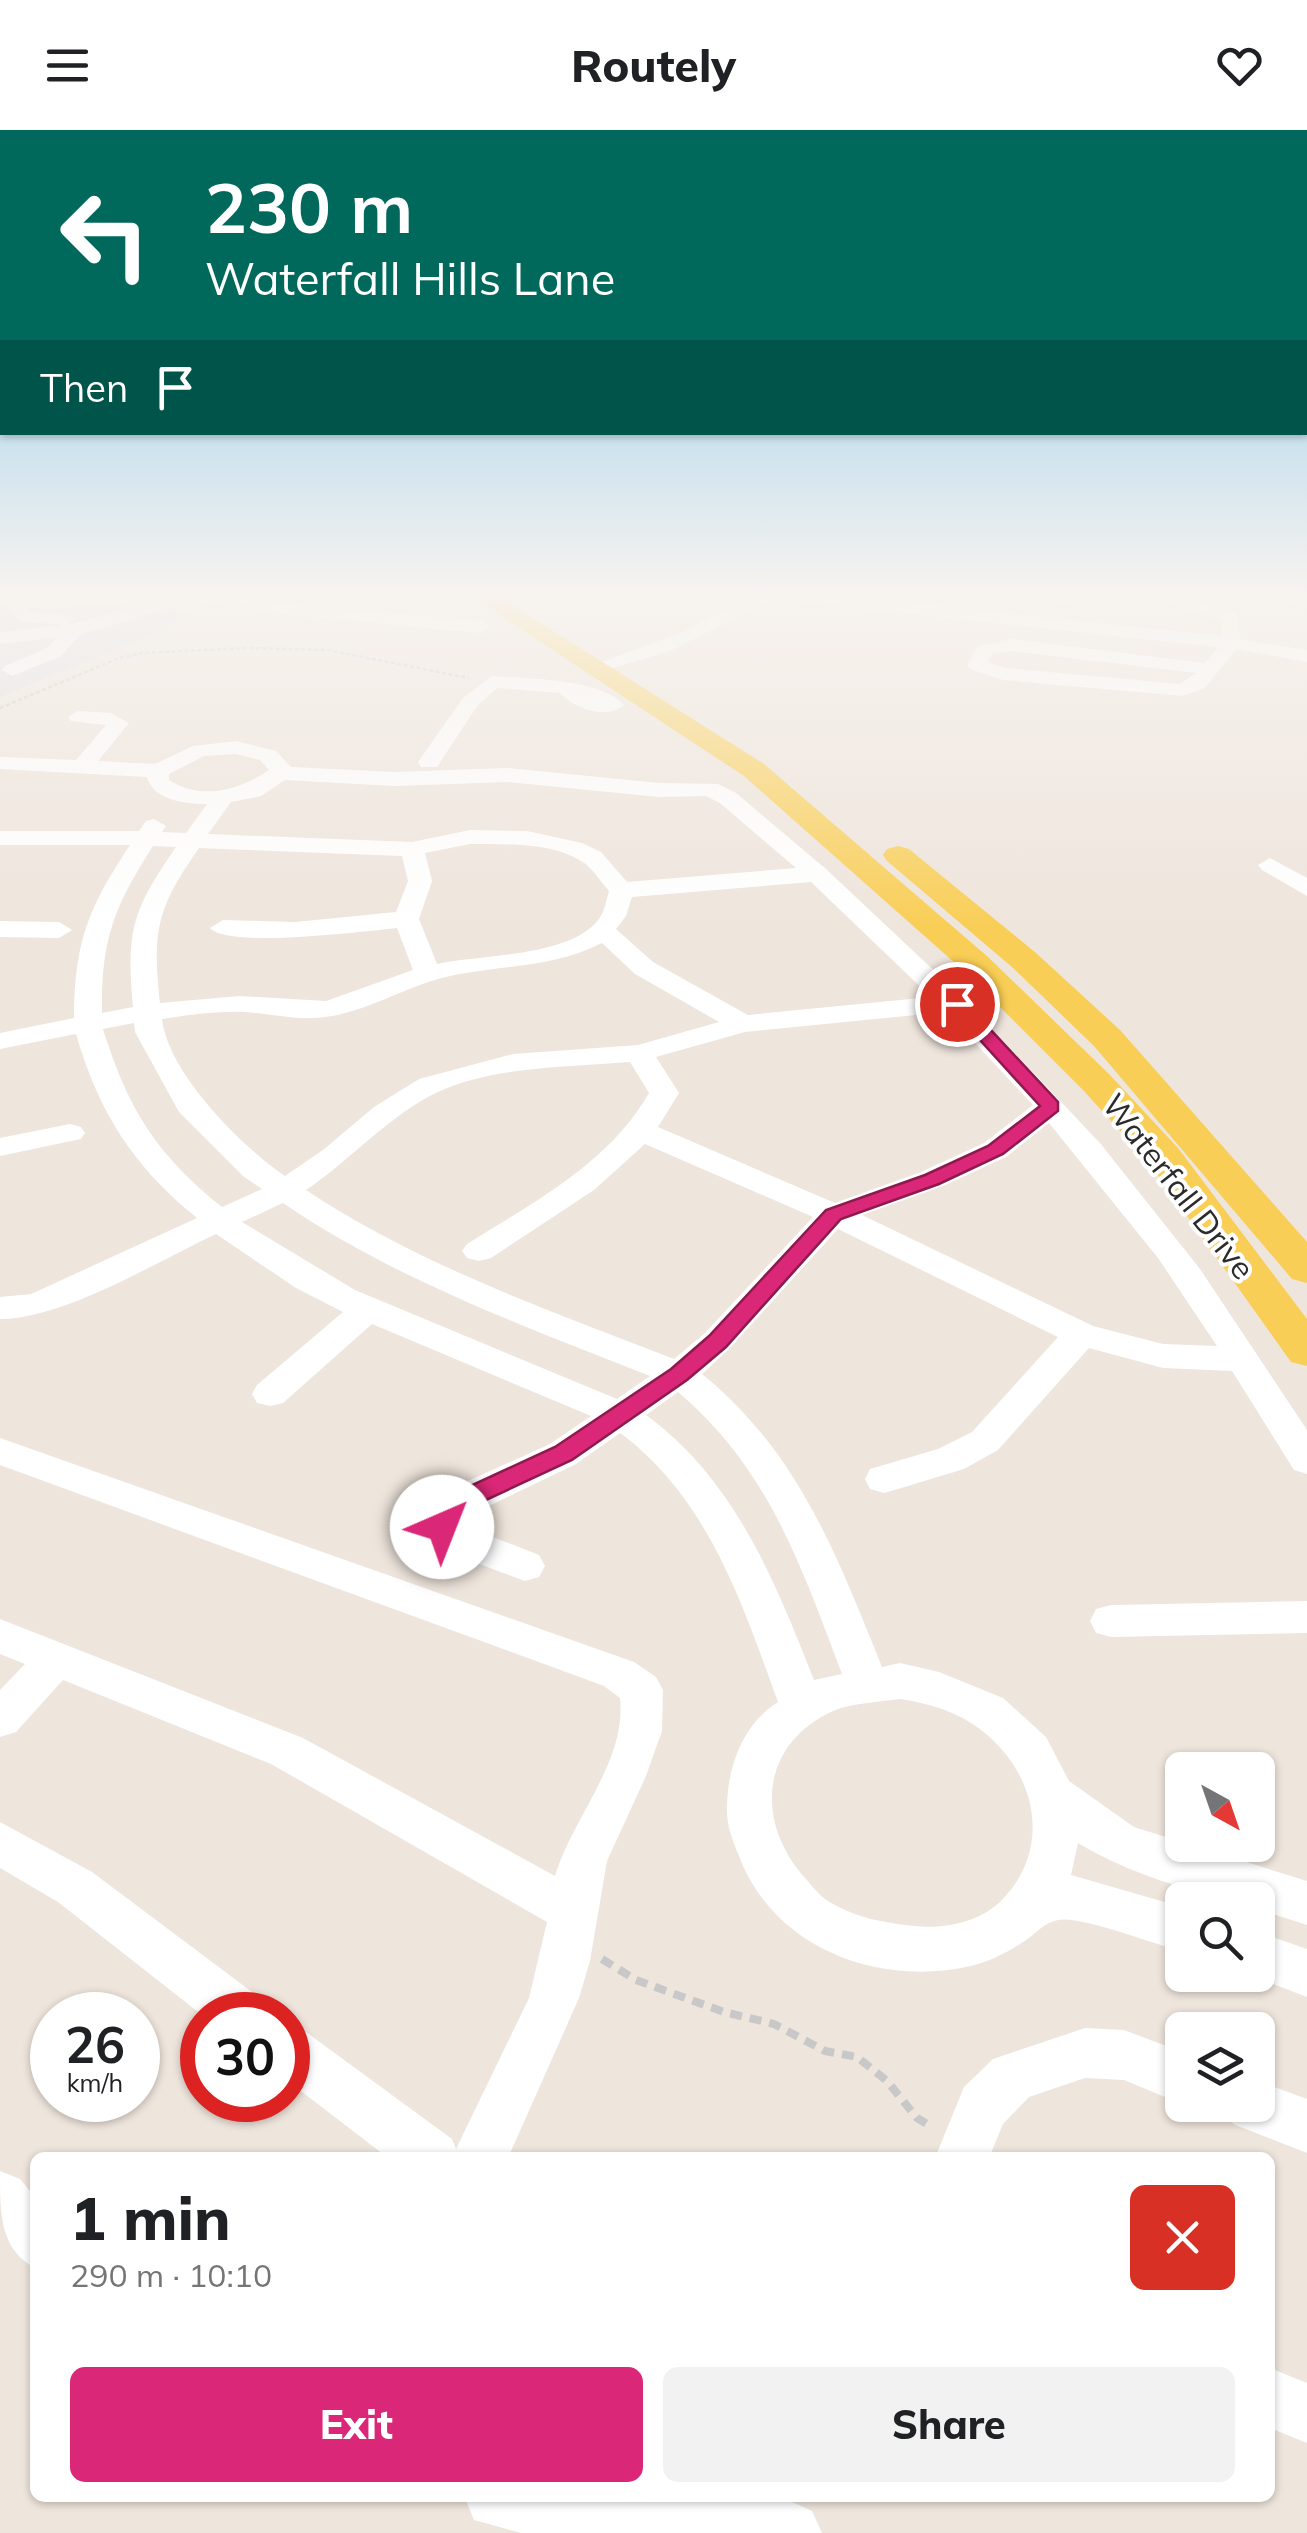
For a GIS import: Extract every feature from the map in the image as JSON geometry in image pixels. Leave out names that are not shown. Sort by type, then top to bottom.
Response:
[{"type":"main road","name":"Waterfall Drive","points":[[647,703],[754,770],[976,964],[1164,1156],[1307,1352]]},
{"type":"main road","name":"Waterfall Drive","points":[[657,703],[812,784],[1024,960],[1107,1038],[1307,1268]]},
{"type":"street","points":[[428,770],[469,703]]},
{"type":"street","points":[[0,764],[88,760],[119,723],[111,718],[78,717]]},
{"type":"street","points":[[280,774],[280,765],[273,757],[242,749],[180,757],[143,840],[112,889],[84,958],[82,1026],[111,1101],[129,1131],[172,1182],[220,1222],[308,1281],[621,1415],[682,1465],[730,1538],[758,1593],[801,1704]]},
{"type":"street","points":[[44,752],[223,797],[254,791],[280,774],[394,780],[428,770],[659,790],[710,789],[728,798],[818,874],[957,1004],[1051,1106],[1169,1250],[1307,1460]]},
{"type":"street","points":[[223,797],[152,907],[141,946],[140,984],[152,1045],[188,1106],[283,1190],[324,1220],[416,1266],[679,1374],[731,1419],[753,1444],[824,1574],[867,1682]]},
{"type":"street","points":[[0,838],[412,848],[470,837],[527,838],[593,857],[621,890]]},
{"type":"street","points":[[412,848],[420,881],[406,919],[428,973]]},
{"type":"street","points":[[1270,865],[1307,889]]},
{"type":"street","points":[[621,890],[818,874]]},
{"type":"street","points":[[0,1041],[230,1004],[319,1010],[378,996],[428,973],[539,957],[604,931],[616,915],[621,890]]},
{"type":"street","points":[[224,928],[295,930],[406,919]]},
{"type":"street","points":[[0,929],[58,930]]},
{"type":"street","points":[[604,931],[644,968],[743,1024]]},
{"type":"street","points":[[0,1308],[25,1308],[44,1302],[283,1190],[429,1085],[513,1063],[639,1053],[743,1024],[957,1004]]},
{"type":"street","points":[[479,1252],[568,1194],[642,1131],[664,1093],[639,1053]]},
{"type":"street","points":[[525,1566],[451,1537],[442,1527],[442,1517],[451,1505],[564,1454],[679,1374],[718,1341],[834,1214],[932,1179],[996,1150],[1051,1106]]},
{"type":"street","points":[[642,1131],[834,1214],[1081,1334],[1163,1356],[1242,1358]]},
{"type":"street","points":[[0,1147],[70,1133]]},
{"type":"street","points":[[270,1394],[368,1309]]},
{"type":"street","points":[[884,1480],[950,1459],[985,1441],[1081,1334]]},
{"type":"street","points":[[0,1451],[620,1674],[641,1690],[645,1713],[637,1741],[576,1882],[572,1926],[546,2015],[483,2152]]},
{"type":"street","points":[[1111,1622],[1307,1616]]},
{"type":"street","points":[[0,1636],[287,1751],[572,1926]]},
{"type":"street","points":[[0,1719],[56,1659]]},
{"type":"street","points":[[1028,1909],[1046,1887],[1056,1859],[1058,1816],[1042,1766],[1022,1739],[996,1716],[935,1687],[900,1681],[867,1682],[832,1689],[801,1704],[773,1728],[754,1760],[746,1797],[750,1836],[768,1874],[798,1907],[838,1933],[884,1948],[932,1950],[978,1940],[1028,1909],[1054,1898],[1070,1897],[1165,1925]]},
{"type":"street","points":[[1054,1796],[1089,1826],[1121,1844],[1307,1904]]},
{"type":"street","points":[[0,1843],[75,1887],[212,1992]]},
{"type":"street","points":[[1275,1962],[1307,1972]]},
{"type":"street","points":[[963,2152],[984,2106],[1012,2076],[1084,2053],[1124,2056],[1165,2072]]},
{"type":"street","points":[[310,2066],[424,2152]]},
{"type":"street","points":[[1275,2114],[1307,2126]]},
{"type":"street","points":[[0,2199],[30,2234]]},
{"type":"street","points":[[1275,2400],[1307,2413]]},
{"type":"street","points":[[523,2502],[669,2524],[790,2533]]},
{"type":"path","points":[[572,1926],[636,1980],[724,2012],[774,2024],[825,2051],[857,2057],[887,2081],[918,2118],[963,2152]]},
{"type":"route","points":[[442,1527],[442,1517],[451,1505],[564,1454],[679,1374],[718,1341],[834,1214],[932,1179],[996,1150],[1051,1106],[957,1004]]}]
